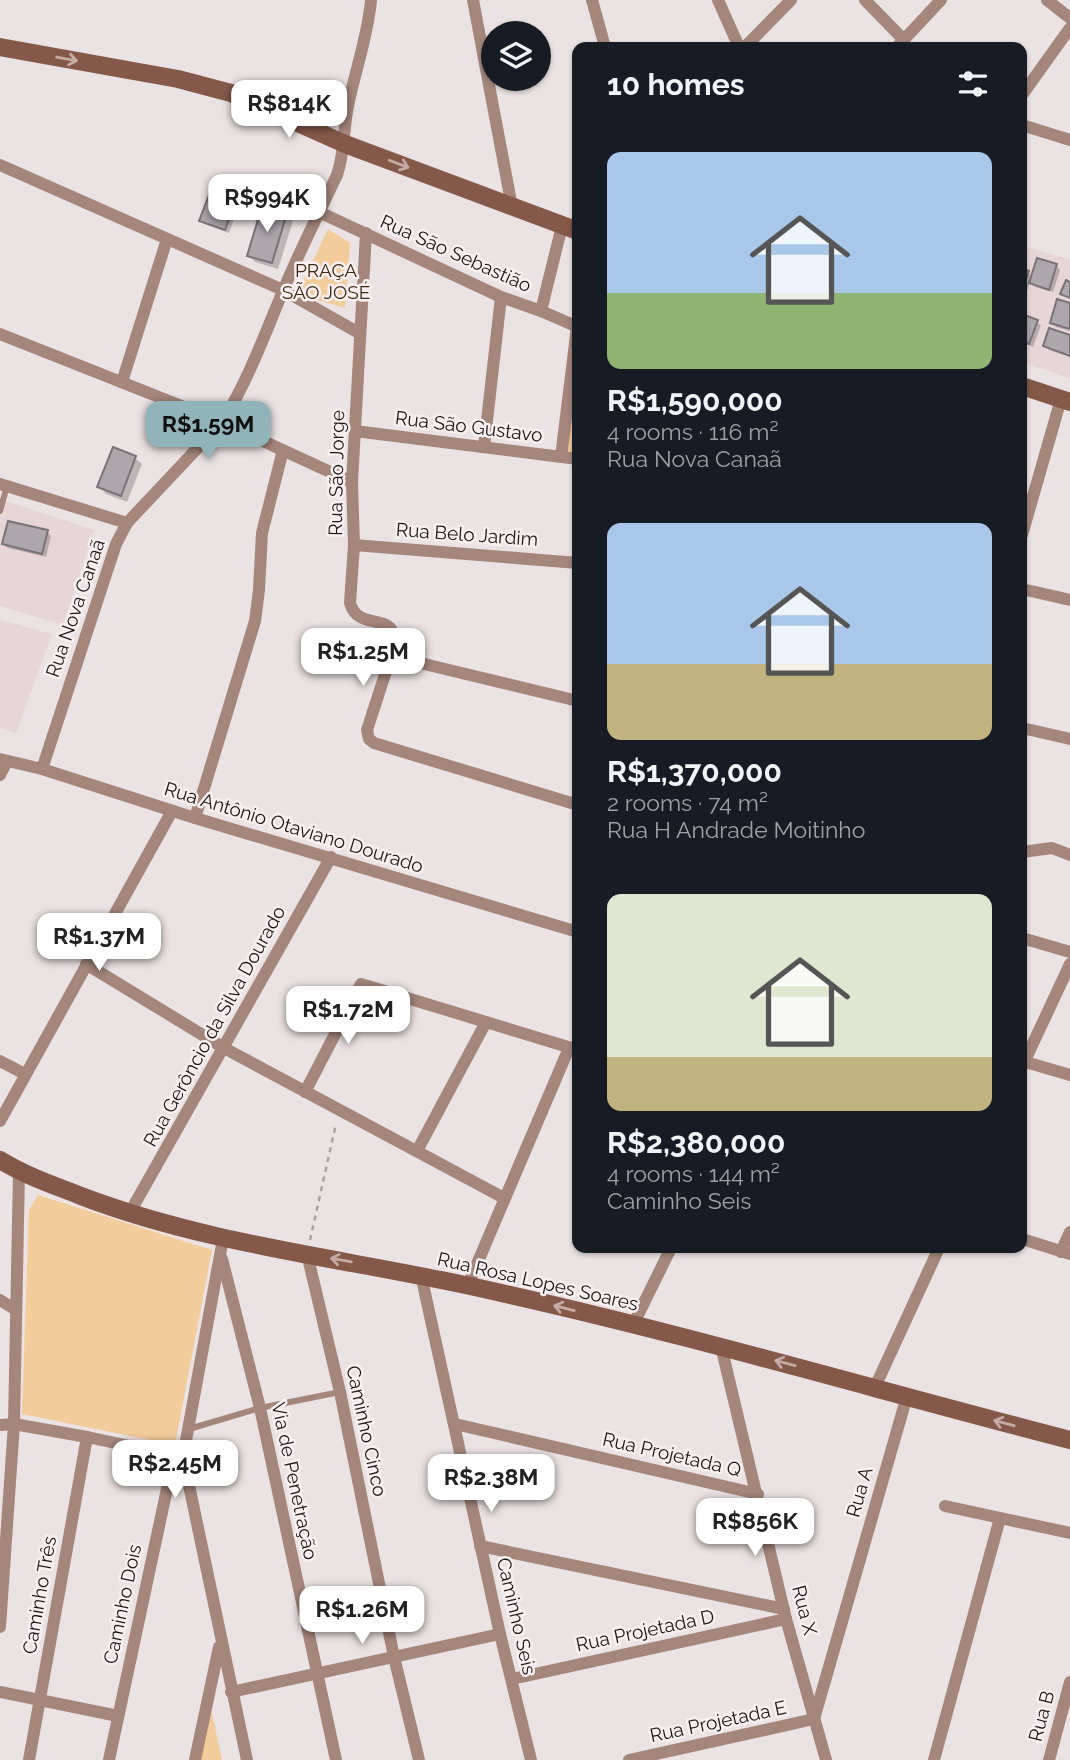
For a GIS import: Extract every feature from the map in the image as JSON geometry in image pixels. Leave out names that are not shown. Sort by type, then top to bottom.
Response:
[{"type":"street","name":"Rua Nova Canaã","points":[[42,769],[116,544],[127,523],[222,422],[259,352],[283,290],[340,166],[348,108],[371,0]]},
{"type":"street","points":[[473,0],[512,206]]},
{"type":"street","points":[[592,0],[604,42]]},
{"type":"street","points":[[718,0],[737,42]]},
{"type":"street","points":[[750,42],[791,0]]},
{"type":"street","points":[[865,0],[898,42]]},
{"type":"street","points":[[902,42],[941,0]]},
{"type":"street","points":[[1047,0],[1070,18]]},
{"type":"street","points":[[1027,88],[1070,28]]},
{"type":"street","points":[[0,47],[178,79],[231,93],[345,144],[570,228],[541,311]]},
{"type":"street","points":[[1027,127],[1070,140]]},
{"type":"street","points":[[0,165],[283,290],[359,333]]},
{"type":"street","name":"Rua São Sebastião","points":[[319,212],[501,297],[572,325]]},
{"type":"street","name":"Rua São Jorge","points":[[366,233],[352,482],[354,545],[349,603],[359,617],[388,625],[394,631],[395,643],[391,656]]},
{"type":"street","points":[[122,382],[167,239]]},
{"type":"street","points":[[484,447],[501,297]]},
{"type":"street","points":[[0,334],[222,422],[352,482]]},
{"type":"street","points":[[561,457],[572,368]]},
{"type":"street","points":[[1027,388],[1065,401],[1027,519]]},
{"type":"street","name":"Rua São Gustavo","points":[[355,431],[572,458]]},
{"type":"street","points":[[195,818],[255,621],[262,533],[283,450]]},
{"type":"street","points":[[3,485],[127,523]]},
{"type":"street","name":"Rua Belo Jardim","points":[[354,545],[572,563]]},
{"type":"street","points":[[1027,590],[1070,600]]},
{"type":"street","points":[[572,700],[391,656],[367,730],[373,743],[572,802]]},
{"type":"street","points":[[1027,730],[1070,739]]},
{"type":"street","points":[[0,775],[4,760]]},
{"type":"street","name":"Rua Antônio Otaviano Dourado","points":[[4,760],[42,769],[195,818],[572,930]]},
{"type":"street","points":[[0,1121],[172,811]]},
{"type":"street","points":[[1027,851],[1052,848],[1070,855]]},
{"type":"street","name":"Rua Gerôncio da Silva Dourado","points":[[129,1214],[331,857]]},
{"type":"street","points":[[1027,939],[1070,952]]},
{"type":"street","points":[[86,964],[224,1048],[339,1112],[417,1150],[504,1198]]},
{"type":"street","points":[[1027,1055],[1070,964]]},
{"type":"street","points":[[305,1092],[361,984],[572,1049]]},
{"type":"street","points":[[417,1150],[486,1022]]},
{"type":"street","points":[[468,1285],[504,1198],[572,1051]]},
{"type":"street","points":[[0,1061],[25,1074]]},
{"type":"street","points":[[1027,1064],[1070,1075]]},
{"type":"street","name":"Rua Rosa Lopes Soares","points":[[0,1160],[19,1172],[222,1246],[307,1254],[468,1285],[721,1346],[1070,1440]]},
{"type":"street","points":[[0,1627],[7,1425],[16,1310],[19,1172]]},
{"type":"street","points":[[1027,1241],[1065,1253],[1070,1231]]},
{"type":"street","points":[[222,1246],[187,1429],[178,1456],[247,1760]]},
{"type":"street","name":"Via de Penetração","points":[[222,1246],[336,1760]]},
{"type":"street","points":[[632,1325],[668,1253]]},
{"type":"street","points":[[875,1387],[938,1253]]},
{"type":"street","name":"Caminho Cinco","points":[[307,1254],[340,1392],[394,1657],[419,1760]]},
{"type":"street","name":"Caminho Seis","points":[[421,1275],[500,1634],[531,1760]]},
{"type":"street","points":[[0,1300],[16,1310]]},
{"type":"street","name":"Rua X","points":[[721,1346],[785,1614],[825,1760]]},
{"type":"street","name":"Rua A","points":[[814,1719],[906,1396]]},
{"type":"street","name":"Rua Projetada Q","points":[[455,1424],[758,1494]]},
{"type":"street","points":[[7,1425],[87,1437],[178,1456]]},
{"type":"street","name":"Caminho Três","points":[[29,1760],[87,1437]]},
{"type":"street","name":"Caminho Dois","points":[[109,1760],[178,1456]]},
{"type":"street","points":[[945,1506],[1070,1533]]},
{"type":"street","points":[[934,1760],[1000,1518]]},
{"type":"street","points":[[481,1546],[785,1614]]},
{"type":"street","name":"Rua Projetada D","points":[[512,1679],[785,1614]]},
{"type":"street","points":[[231,1692],[500,1634]]},
{"type":"street","points":[[195,1760],[220,1641]]},
{"type":"street","name":"Rua B","points":[[1049,1760],[1069,1688]]},
{"type":"street","points":[[0,1692],[118,1716]]},
{"type":"street","name":"Rua Projetada E","points":[[629,1760],[814,1719]]},
{"type":"lane","points":[[0,511],[3,485]]},
{"type":"lane","points":[[187,1429],[260,1408],[340,1392]]},
{"type":"path","points":[[307,1254],[339,1112]]},
{"type":"shaded area","points":[[1027,247],[1070,259],[1070,378],[1027,364]]},
{"type":"shaded area","points":[[0,499],[94,530],[63,625],[0,606]]},
{"type":"shaded area","points":[[0,620],[52,634],[16,733],[0,728]]},
{"type":"green space","name":"PRAÇA SÃO JOSÉ","points":[[328,229],[350,243],[345,308],[297,294]]},
{"type":"green space","points":[[572,389],[572,455],[564,454]]},
{"type":"green space","points":[[38,1195],[212,1250],[175,1445],[22,1414],[29,1210]]},
{"type":"green space","points":[[208,1695],[222,1760],[197,1760]]},
{"type":"building","points":[[211,190],[236,199],[225,230],[199,221]]},
{"type":"building","points":[[262,206],[287,213],[272,263],[247,256]]},
{"type":"building","points":[[1037,258],[1057,264],[1049,290],[1029,283]]},
{"type":"building","points":[[1066,280],[1070,282],[1070,298],[1060,294]]},
{"type":"building","points":[[1057,299],[1070,303],[1070,329],[1050,323]]},
{"type":"building","points":[[1027,316],[1038,320],[1029,344],[1027,343]]},
{"type":"building","points":[[1049,328],[1070,335],[1070,356],[1043,346]]},
{"type":"building","points":[[113,447],[136,456],[121,496],[97,487]]},
{"type":"building","points":[[8,521],[48,530],[42,554],[2,544]]}]
